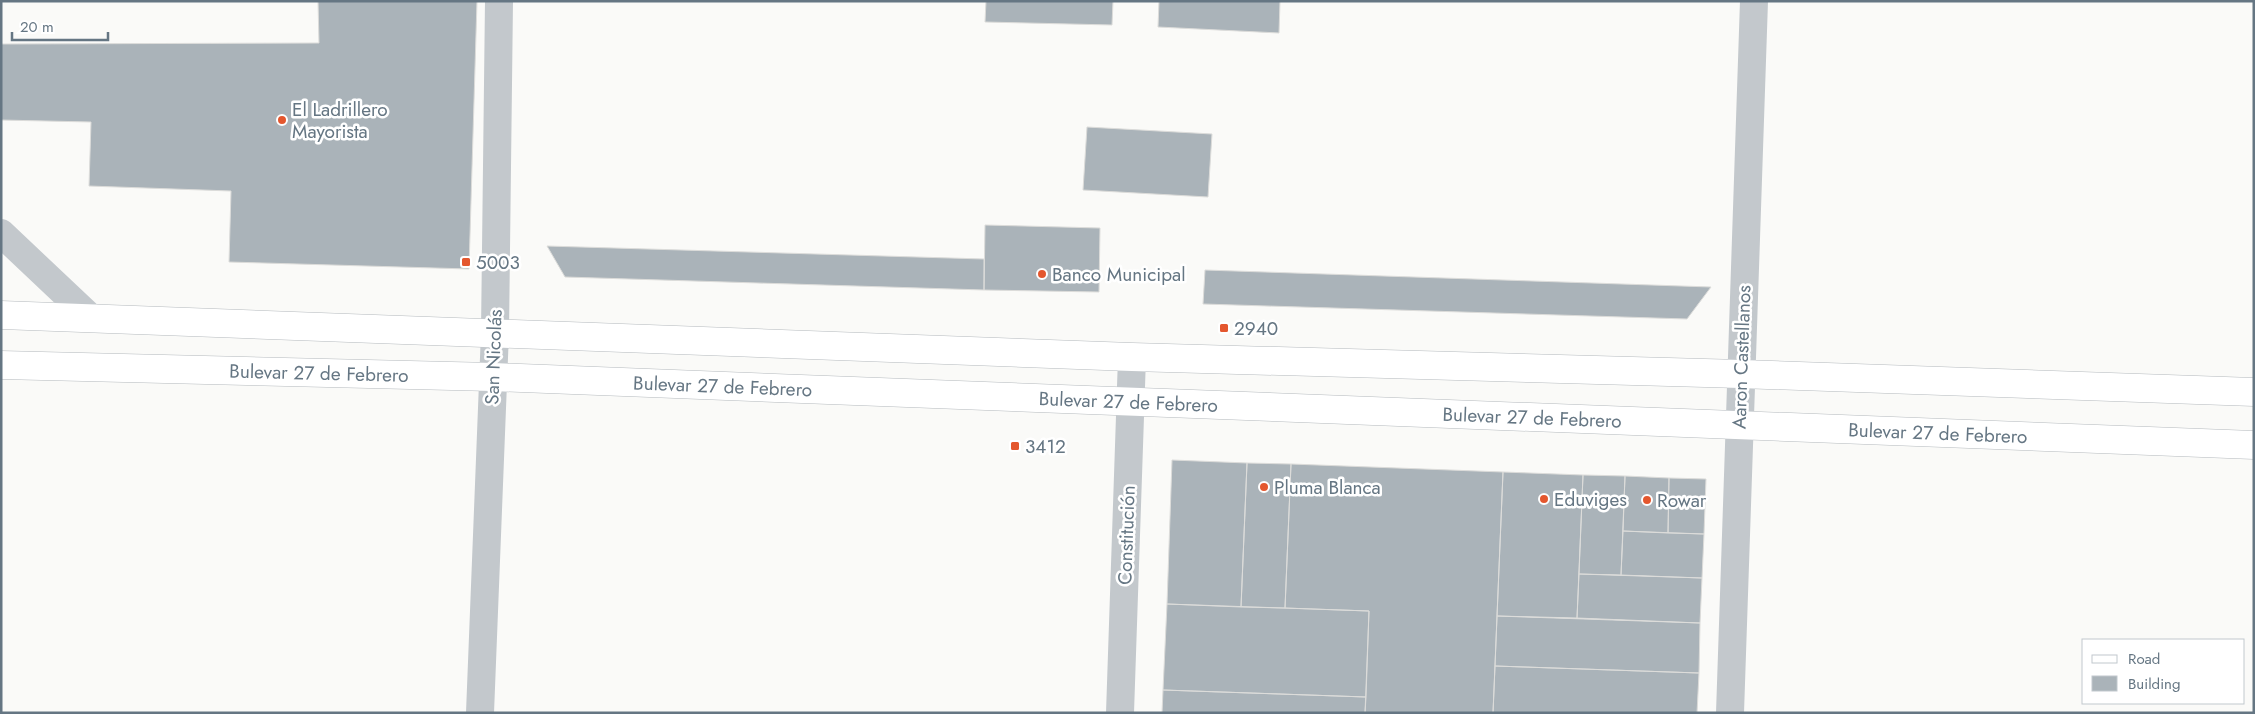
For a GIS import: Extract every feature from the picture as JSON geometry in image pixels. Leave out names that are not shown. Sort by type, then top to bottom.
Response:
[{"type":"main road","points":[[1,315],[1132,357],[1741,374],[2254,392]]},
{"type":"main road","name":"Bulevar 27 de Febrero","points":[[1,365],[493,377],[2254,445]]},
{"type":"street","name":"San Nicolás","points":[[480,713],[495,332],[500,1]]},
{"type":"street","name":"Aaron Castellanos","points":[[1730,713],[1754,1]]},
{"type":"street","points":[[1,233],[91,318]]},
{"type":"street","name":"Constitución","points":[[1120,713],[1132,357]]},
{"type":"building","points":[[318,1],[477,1],[469,269],[229,262],[231,191],[89,186],[91,122],[1,120],[1,44],[319,43]]},
{"type":"building","points":[[986,1],[1113,1],[1112,25],[985,22]]},
{"type":"building","points":[[1159,1],[1280,1],[1279,33],[1158,27]]},
{"type":"building","points":[[1087,127],[1212,134],[1208,197],[1083,190]]},
{"type":"building","name":"Banco Municipal","points":[[985,225],[1100,228],[1099,292],[984,290]]},
{"type":"building","points":[[547,246],[984,259],[984,290],[565,277]]},
{"type":"building","points":[[1205,270],[1711,287],[1687,319],[1203,304]]},
{"type":"building","points":[[1172,460],[1247,463],[1241,607],[1167,604]]},
{"type":"building","points":[[1247,463],[1291,464],[1285,608],[1241,607]]},
{"type":"building","points":[[1291,464],[1503,472],[1493,713],[1365,713],[1369,611],[1285,608]]},
{"type":"building","points":[[1503,472],[1583,475],[1577,618],[1497,616]]},
{"type":"building","points":[[1583,475],[1625,476],[1621,575],[1579,574]]},
{"type":"building","points":[[1625,476],[1669,478],[1668,533],[1623,531]]},
{"type":"building","points":[[1669,478],[1706,479],[1704,534],[1668,533]]},
{"type":"building","points":[[1623,531],[1704,534],[1702,578],[1621,575]]},
{"type":"building","points":[[1579,574],[1702,578],[1700,623],[1577,618]]},
{"type":"building","points":[[1167,604],[1369,611],[1366,697],[1163,690]]},
{"type":"building","points":[[1497,616],[1700,623],[1699,673],[1495,666]]},
{"type":"building","points":[[1495,666],[1699,673],[1697,713],[1493,713]]},
{"type":"building","points":[[1163,690],[1366,697],[1365,713],[1162,713]]},
{"type":"place","name":"El Ladrillero Mayorista","points":[[282,120]]},
{"type":"place","name":"5003","points":[[466,262]]},
{"type":"place","name":"Banco Municipal","points":[[1042,274]]},
{"type":"place","name":"2940","points":[[1224,328]]},
{"type":"place","name":"3412","points":[[1015,446]]},
{"type":"place","name":"Pluma Blanca","points":[[1264,487]]},
{"type":"place","name":"Eduviges","points":[[1544,499]]},
{"type":"place","name":"Rowar","points":[[1647,500]]}]
